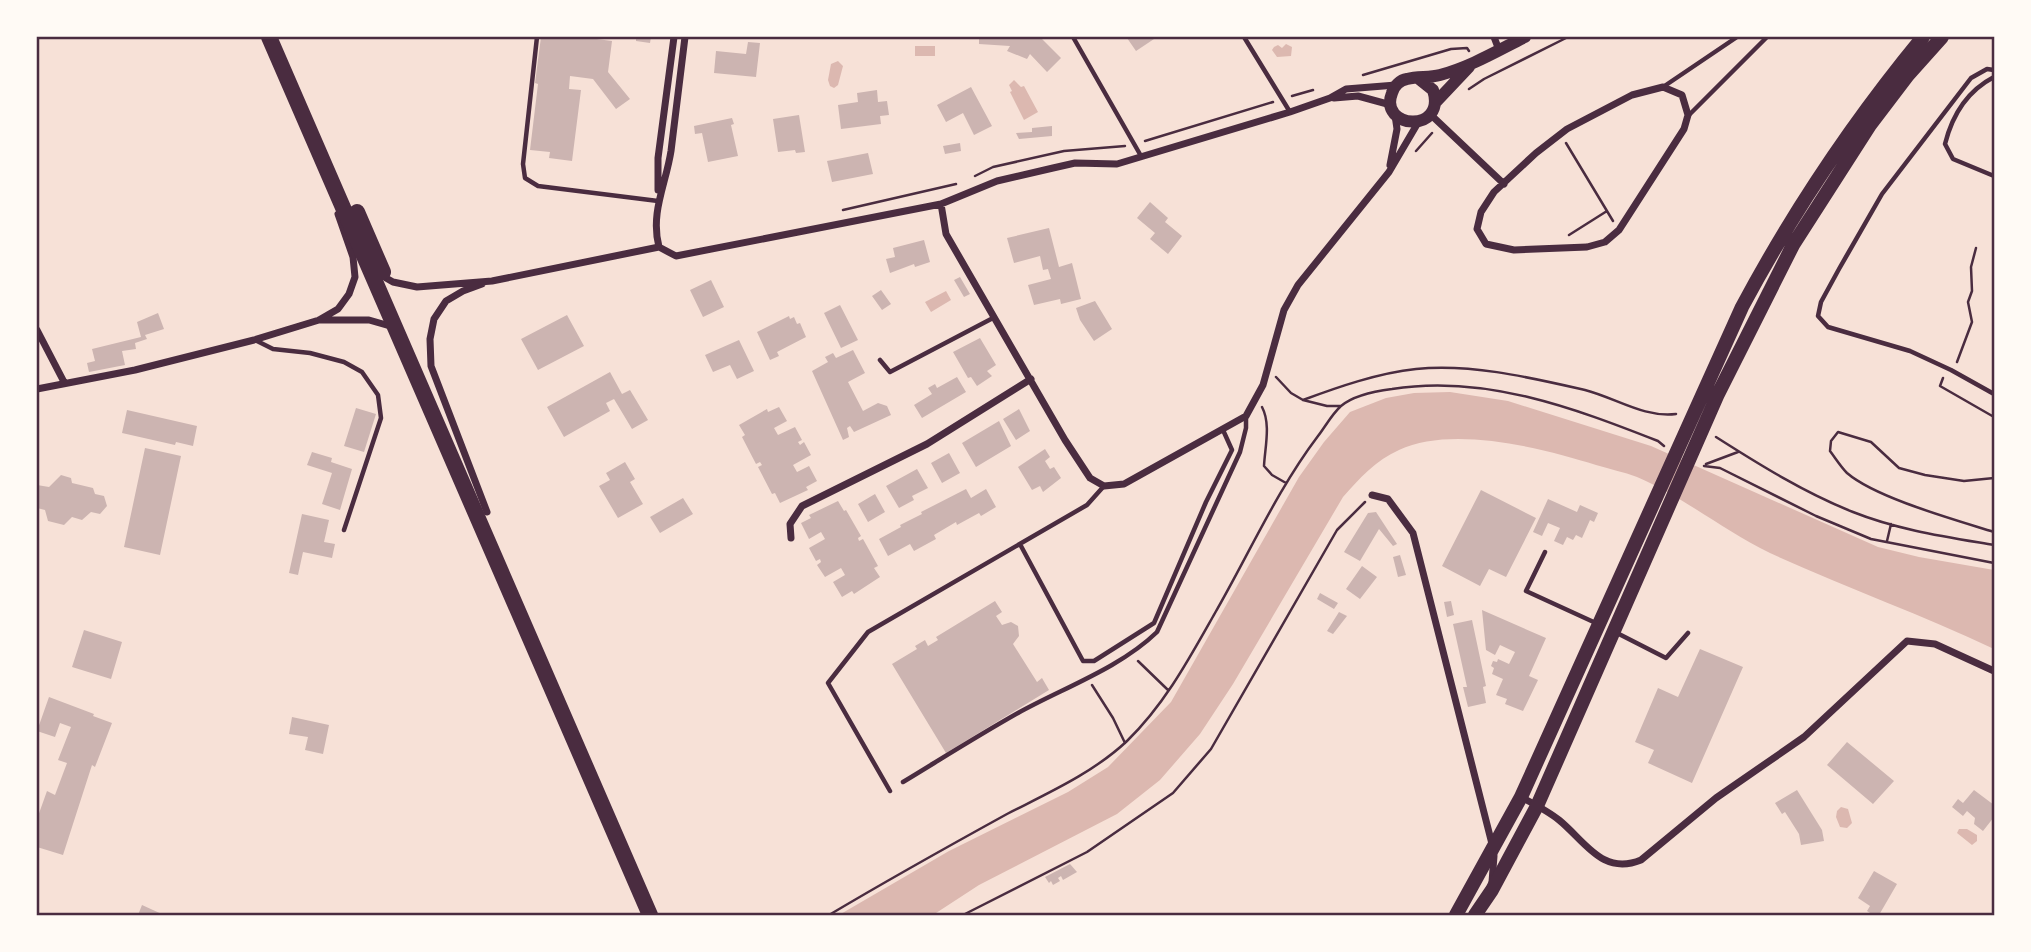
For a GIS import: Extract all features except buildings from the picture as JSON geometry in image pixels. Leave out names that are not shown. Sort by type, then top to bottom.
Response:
[{"type":"highway","points":[[269,37],[650,915]]},
{"type":"highway","points":[[280,37],[661,915]]},
{"type":"main road","points":[[1456,915],[1521,797],[1737,317],[1780,237],[1824,166],[1861,114],[1923,37]]},
{"type":"main road","points":[[1475,915],[1492,890],[1537,806],[1746,335],[1793,245],[1836,174],[1870,125],[1908,75],[1942,37]]},
{"type":"street","points":[[659,247],[655,230],[658,201],[657,158],[674,37]]},
{"type":"street","points":[[658,201],[670,154],[685,37]]},
{"type":"street","points":[[1494,37],[1499,50]]},
{"type":"street","points":[[1389,172],[1397,129],[1392,91],[1396,85],[1403,80],[1439,75],[1475,63],[1525,37]]},
{"type":"street","points":[[941,204],[946,234],[1065,440],[1090,478],[1104,486],[1124,484],[1246,416],[1263,385],[1284,310],[1293,293],[1389,172],[1428,113],[1454,81],[1475,63]]},
{"type":"street","points":[[1418,78],[1433,90],[1428,113]]},
{"type":"street","points":[[386,278],[417,287],[492,281],[659,247],[676,256],[941,204],[997,181],[1075,163],[1117,164],[1290,112],[1330,98],[1346,89],[1396,85]]},
{"type":"street","points":[[1663,87],[1682,95],[1688,115],[1684,128],[1619,230],[1605,242],[1587,247],[1514,250],[1486,244],[1477,229],[1481,212],[1494,192],[1536,153],[1560,134],[1632,95],[1663,87]]},
{"type":"street","points":[[1330,98],[1357,96],[1393,109],[1405,121],[1428,113]]},
{"type":"street","points":[[37,389],[135,370],[254,340],[319,320],[338,309],[349,295],[355,276],[354,257],[300,108]]},
{"type":"street","points":[[1428,113],[1504,184]]},
{"type":"street","points":[[487,512],[431,366],[430,339],[434,319],[446,301],[463,291],[492,281]]},
{"type":"street","points":[[319,320],[369,320],[388,324],[397,331]]},
{"type":"street","points":[[37,330],[64,383]]},
{"type":"street","points":[[791,538],[790,524],[802,506],[927,444],[1031,379]]},
{"type":"street","points":[[1372,495],[1388,499],[1413,533],[1494,850],[1492,890]]},
{"type":"street","points":[[1521,797],[1559,819],[1601,858],[1614,864],[1629,865],[1641,860],[1716,798],[1804,737],[1907,641],[1935,644],[1994,671]]},
{"type":"lane","points":[[537,37],[523,164],[525,178],[538,186],[658,201]]},
{"type":"lane","points":[[1073,37],[1142,157]]},
{"type":"lane","points":[[1244,37],[1290,112]]},
{"type":"lane","points":[[1663,87],[1737,37]]},
{"type":"lane","points":[[1688,115],[1767,37]]},
{"type":"lane","points":[[1994,70],[1987,69],[1971,78],[1881,194],[1821,302],[1818,316],[1828,327],[1910,351],[1994,394]]},
{"type":"lane","points":[[1994,77],[1976,88],[1951,120],[1945,144],[1953,159],[1994,176]]},
{"type":"lane","points":[[880,360],[890,372],[993,318]]},
{"type":"lane","points":[[254,340],[273,349],[344,362],[362,372],[378,395],[381,418],[344,530]]},
{"type":"lane","points":[[903,782],[1018,713],[1144,645],[1157,632],[1240,452],[1246,416]]},
{"type":"lane","points":[[1020,545],[1083,660],[1094,661],[1154,623],[1206,502],[1232,450],[1223,429]]},
{"type":"lane","points":[[890,791],[828,683],[868,632],[1087,505],[1104,486]]},
{"type":"lane","points":[[1545,552],[1526,591],[1666,658],[1688,633]]},
{"type":"path","points":[[1462,93],[1568,37]]},
{"type":"path","points":[[1410,158],[1440,124]]},
{"type":"path","points":[[1560,134],[1619,230]]},
{"type":"path","points":[[1548,248],[1607,211]]},
{"type":"path","points":[[1976,248],[1971,267],[1972,291],[1968,302],[1972,322],[1957,361],[1943,377],[1940,386],[1994,417]]},
{"type":"path","points":[[1303,400],[1378,375],[1441,368],[1508,374],[1575,388],[1658,416],[1694,413]]},
{"type":"path","points":[[1274,383],[1276,377],[1291,393],[1303,400],[1326,406],[1341,406],[1359,397],[1415,385],[1458,386],[1522,395],[1606,421],[1658,441],[1668,450]]},
{"type":"path","points":[[1246,416],[1259,400],[1266,414],[1264,466],[1272,475],[1286,482]]},
{"type":"path","points":[[829,915],[1084,773],[1125,743],[1169,691],[1234,580],[1286,482],[1341,406]]},
{"type":"path","points":[[1994,478],[1965,481],[1926,475],[1899,468],[1871,442],[1838,432],[1831,441],[1830,452],[1840,465],[1848,474],[1868,487],[1994,532]]},
{"type":"path","points":[[1701,434],[1854,513],[1912,530],[1994,545]]},
{"type":"path","points":[[1738,452],[1703,466],[1720,468],[1816,516],[1871,539],[1994,563]]},
{"type":"path","points":[[963,915],[1087,852],[1172,793],[1212,749],[1337,530],[1372,495]]},
{"type":"path","points":[[1886,542],[1891,524]]},
{"type":"path","points":[[1131,652],[1169,691]]},
{"type":"path","points":[[1087,678],[1113,718],[1125,743]]},
{"type":"shaded area","points":[[1286,44],[1292,47],[1291,56],[1277,57],[1272,50],[1274,47],[1278,45],[1282,48]]},
{"type":"shaded area","points":[[915,46],[935,46],[935,56],[915,56]]},
{"type":"shaded area","points":[[838,61],[843,66],[838,85],[834,88],[828,80],[831,64]]},
{"type":"shaded area","points":[[1014,80],[1021,87],[1024,86],[1038,112],[1024,120],[1010,92],[1012,91],[1009,85]]},
{"type":"shaded area","points":[[946,291],[951,300],[931,312],[925,302]]},
{"type":"shaded area","points":[[1450,392],[1508,401],[1651,446],[1878,547],[1994,570],[1994,649],[1770,553],[1671,494],[1632,475],[1524,446],[1470,439],[1420,443],[1383,459],[1343,497],[1233,684],[1200,734],[1160,780],[1117,814],[979,885],[933,915],[839,915],[949,851],[1068,792],[1108,767],[1171,702],[1299,477],[1350,412],[1386,398],[1414,393]]},
{"type":"shaded area","points":[[1841,807],[1848,809],[1852,823],[1847,828],[1840,827],[1836,817]]},
{"type":"shaded area","points":[[1959,829],[1967,829],[1977,835],[1977,841],[1972,845],[1957,833]]}]
